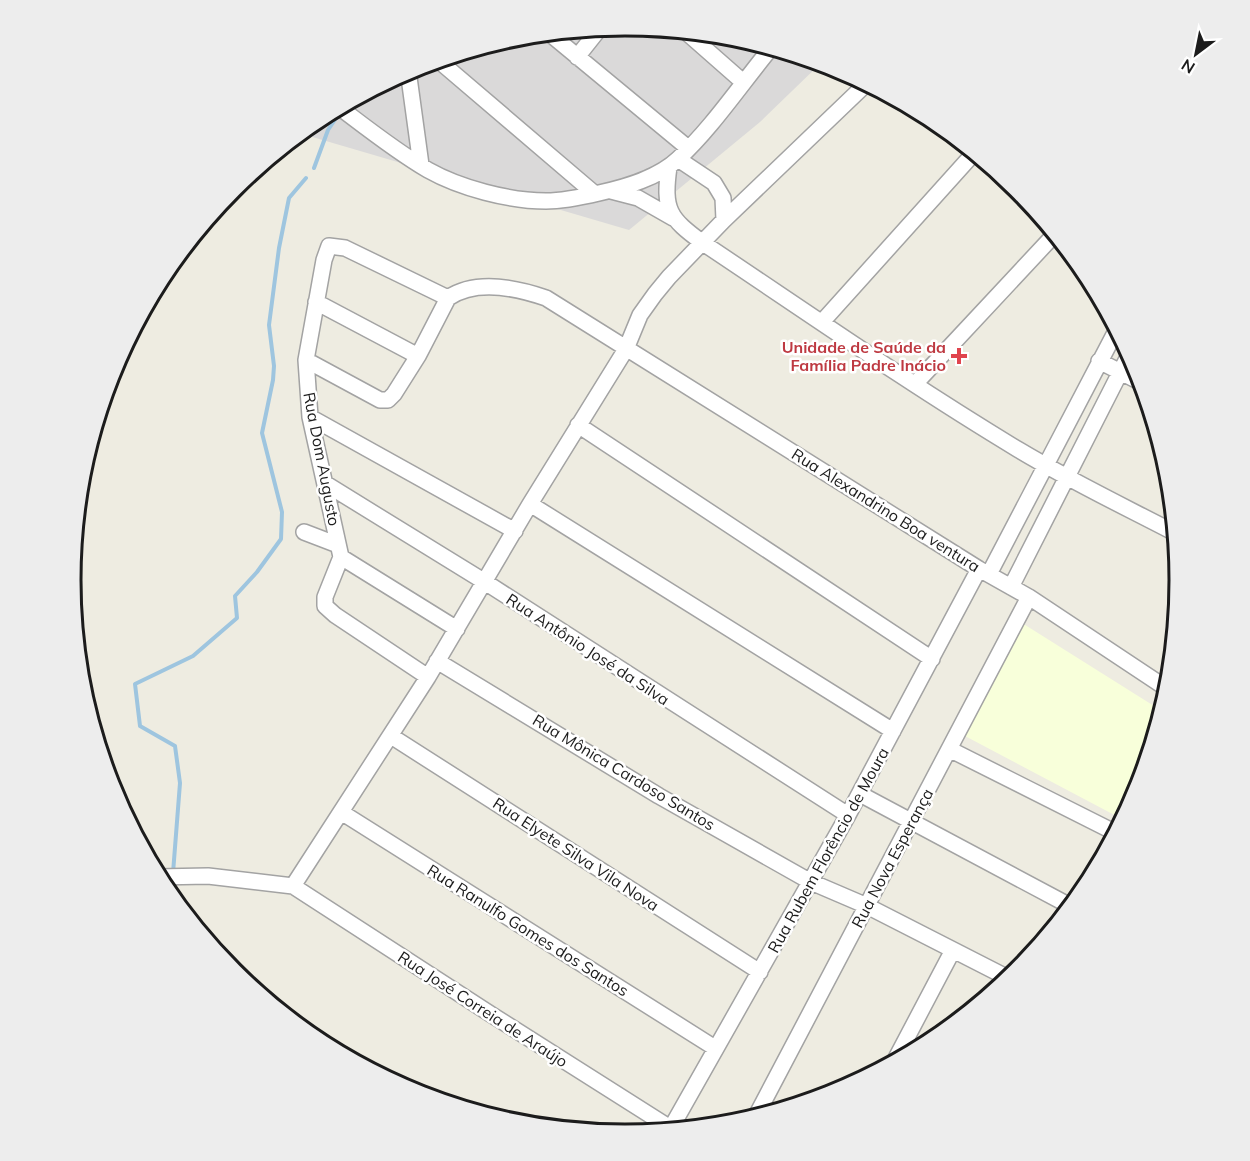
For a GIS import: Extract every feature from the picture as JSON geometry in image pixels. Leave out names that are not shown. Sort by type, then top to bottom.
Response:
[{"type":"street","points":[[577,57],[593,37]]},
{"type":"street","points":[[558,41],[678,158],[714,183],[723,198],[724,220]]},
{"type":"street","points":[[697,41],[744,82]]},
{"type":"street","points":[[347,113],[421,165],[464,186],[512,198],[545,201],[568,199],[610,191],[641,180],[678,158],[766,55]]},
{"type":"street","points":[[446,67],[595,194]]},
{"type":"street","points":[[409,80],[421,165]]},
{"type":"street","points":[[168,877],[208,876],[293,886],[428,677],[530,504],[626,349],[640,315],[669,277],[724,220],[860,89]]},
{"type":"street","points":[[673,218],[667,203],[678,158]]},
{"type":"street","points":[[822,322],[969,159]]},
{"type":"street","points":[[610,191],[638,198],[673,218],[703,243],[915,384],[1067,477],[1167,529]]},
{"type":"street","points":[[915,384],[1050,240]]},
{"type":"street","name":"Rua Dom Augusto","points":[[340,551],[310,417],[306,360],[327,250],[329,246],[335,245],[345,248],[448,298]]},
{"type":"street","name":"Rua Alexandrino Boa ventura","points":[[448,298],[457,291],[499,288],[523,290],[546,298],[1029,597],[1160,684]]},
{"type":"street","points":[[306,360],[384,401],[388,400],[417,356],[448,298]]},
{"type":"street","points":[[316,302],[417,356]]},
{"type":"street","name":"Rua Rubem Florêncio de Moura","points":[[677,1122],[715,1048],[860,794],[932,658],[1045,464],[1112,338]]},
{"type":"street","points":[[1099,361],[1130,377]]},
{"type":"street","points":[[1011,587],[1124,364]]},
{"type":"street","points":[[310,417],[515,531]]},
{"type":"street","points":[[578,425],[932,658]]},
{"type":"street","name":"Rua Antônio José da Silva","points":[[326,484],[485,582],[848,815]]},
{"type":"street","points":[[530,504],[893,731]]},
{"type":"street","points":[[304,532],[340,551],[457,629]]},
{"type":"street","points":[[340,551],[325,597],[325,606],[428,677]]},
{"type":"street","name":"Rua Nova Esperança","points":[[761,1107],[1029,597]]},
{"type":"street","name":"Rua Mônica Cardoso Santos","points":[[437,661],[659,796],[811,882],[867,906],[1001,974]]},
{"type":"street","name":"Rua Elyete Silva Vila Nova","points":[[391,736],[760,972]]},
{"type":"street","points":[[949,749],[1109,829]]},
{"type":"street","points":[[860,794],[1064,903]]},
{"type":"street","name":"Rua Ranulfo Gomes dos Santos","points":[[341,812],[715,1048]]},
{"type":"street","name":"Rua José Correia de Araújo","points":[[293,886],[664,1124]]},
{"type":"street","points":[[900,1050],[952,950]]},
{"type":"shaded area","points":[[589,37],[661,37],[731,46],[814,70],[760,122],[629,230],[311,136],[353,109],[417,77],[484,55],[519,46],[554,41]]},
{"type":"shaded area","points":[[1022,623],[1154,706],[1141,756],[1116,816],[965,736]]},
{"type":"waterway","points":[[314,168],[328,130],[334,120]]},
{"type":"waterway","points":[[173,873],[180,783],[175,746],[140,726],[135,684],[193,656],[237,618],[235,596],[257,572],[281,539],[282,512],[262,433],[274,366],[269,325],[279,248],[289,198],[306,178]]},
{"type":"place","name":"Unidade de Saúde da Família Padre Inácio","points":[[959,356]]}]
